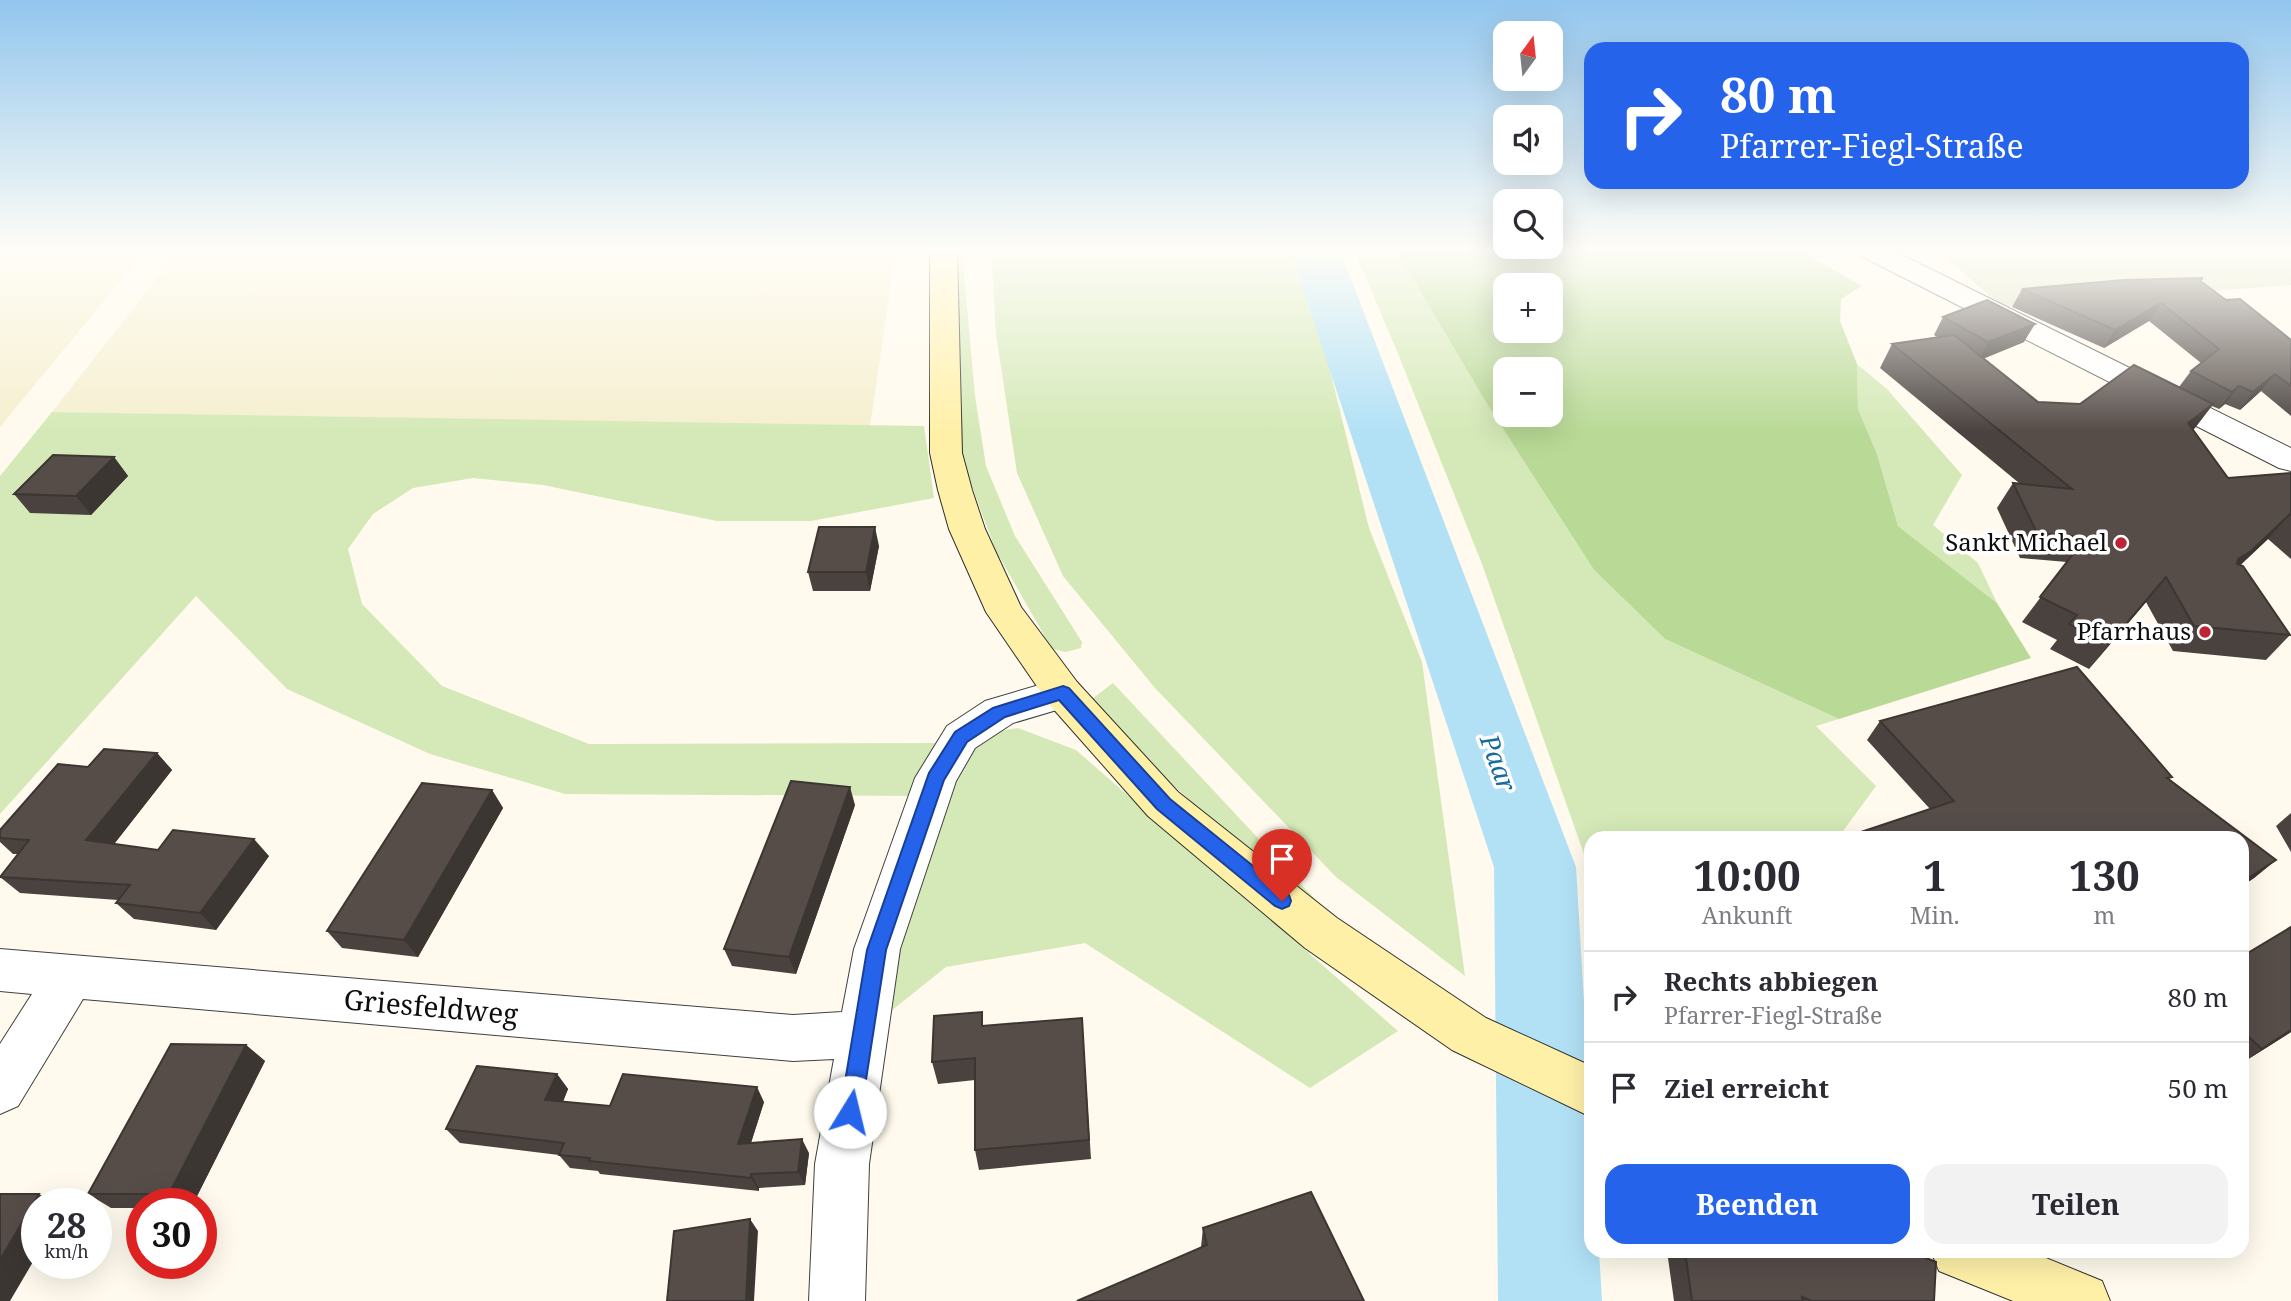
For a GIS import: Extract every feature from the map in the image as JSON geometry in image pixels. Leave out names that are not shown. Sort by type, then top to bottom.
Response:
[{"type":"main road","points":[[944,311],[946,453],[967,529],[1005,612],[1063,693],[1163,804],[1321,933],[1469,1034],[1584,1089]]},
{"type":"main road","points":[[1976,1258],[2082,1301]]},
{"type":"street","points":[[1991,311],[2291,461]]},
{"type":"street","points":[[838,1301],[842,1164],[877,950],[936,778],[961,737],[999,712],[1063,693]]},
{"type":"street","name":"Griesfeldweg","points":[[0,970],[793,1038],[862,1034]]},
{"type":"street","points":[[0,1089],[71,976]]},
{"type":"shaded area","points":[[0,311],[96,311],[0,427]]},
{"type":"shaded area","points":[[131,311],[887,311],[870,426],[52,412]]},
{"type":"green space","points":[[946,311],[967,311],[975,396],[986,466],[1015,536],[1082,642],[1081,648],[1066,652],[1052,649],[996,551],[965,468],[949,392]]},
{"type":"green space","points":[[995,311],[1314,311],[1369,528],[1422,662],[1465,976],[1336,877],[1155,688],[1063,576],[1017,473]]},
{"type":"green space","points":[[1380,311],[1432,311],[1493,413],[1493,427],[1502,427],[1594,570],[1665,639],[1839,719],[1816,726],[1876,786],[1843,831],[1584,831],[1584,854],[1482,564]]},
{"type":"green space","points":[[1432,311],[1493,311],[1493,343],[1563,343],[1563,311],[1840,311],[1840,321],[1857,364],[1858,409],[1877,454],[1898,526],[1997,603],[2031,658],[1839,719],[1665,639],[1594,570],[1502,427],[1563,427],[1563,357],[1493,357],[1493,413]]},
{"type":"green space","points":[[1857,364],[1887,389],[1962,475],[1933,525],[1978,563],[1997,603],[1898,526],[1877,454],[1858,409]]},
{"type":"green space","points":[[52,412],[924,426],[934,498],[811,521],[717,521],[543,485],[473,478],[413,488],[373,514],[348,549],[362,604],[442,686],[589,744],[937,743],[916,796],[565,794],[430,754],[287,689],[196,596],[0,814],[0,476]]},
{"type":"green space","points":[[1113,683],[1329,914],[1238,845],[1142,756],[1092,699]]},
{"type":"green space","points":[[1018,728],[1076,750],[1398,1031],[1310,1088],[1085,943],[946,967],[886,1015],[877,949],[961,737]]},
{"type":"building","points":[[1959,311],[2008,311],[2035,324],[1988,342],[1943,317]]},
{"type":"building","points":[[2071,311],[2148,311],[2115,330]]},
{"type":"building","points":[[2171,311],[2255,311],[2291,340],[2291,386],[2275,374],[2253,392],[2239,386],[2232,392],[2191,371],[2219,349]]},
{"type":"building","points":[[1954,335],[2038,402],[2080,404],[2134,365],[2213,404],[2188,423],[2228,478],[2291,473],[2291,515],[2251,551],[2238,559],[2237,564],[2243,566],[2290,635],[2194,626],[2166,577],[2109,644],[2069,624],[2077,615],[2040,597],[2086,537],[2037,533],[2013,483],[2072,489],[1892,344]]},
{"type":"building","points":[[53,455],[114,457],[76,496],[14,494]]},
{"type":"building","points":[[819,527],[875,527],[866,572],[808,572]]},
{"type":"building","points":[[2077,667],[2172,777],[2167,778],[2237,831],[1864,831],[1954,801],[1880,721]]},
{"type":"building","points":[[104,749],[157,753],[86,840],[158,850],[173,830],[254,839],[200,913],[116,903],[130,885],[0,877],[29,840],[0,838],[0,830],[58,764],[88,767]]},
{"type":"building","points":[[791,781],[850,787],[789,957],[724,949]]},
{"type":"building","points":[[422,783],[492,790],[404,940],[327,931]]},
{"type":"building","points":[[2249,840],[2276,860],[2249,877]]},
{"type":"building","points":[[2291,927],[2291,1030],[2262,1049],[2249,1037],[2249,952]]},
{"type":"building","points":[[982,1012],[982,1026],[1082,1018],[1089,1140],[975,1150],[975,1058],[932,1062],[934,1016]]},
{"type":"building","points":[[171,1044],[246,1045],[172,1188],[126,1188],[126,1194],[112,1194],[112,1188],[91,1188]]},
{"type":"building","points":[[477,1066],[557,1074],[545,1100],[610,1106],[623,1074],[757,1087],[738,1144],[802,1139],[798,1172],[751,1174],[751,1178],[589,1161],[590,1158],[559,1155],[564,1143],[446,1129]]},
{"type":"building","points":[[1311,1192],[1364,1301],[1077,1301],[1207,1245],[1203,1228]]},
{"type":"building","points":[[0,1194],[21,1194],[21,1224],[0,1260]]},
{"type":"building","points":[[750,1219],[746,1301],[667,1301],[674,1231]]},
{"type":"building","points":[[1686,1258],[1926,1258],[1936,1262],[1934,1301],[1812,1301],[1802,1297],[1803,1301],[1692,1301]]},
{"type":"waterway","name":"Paar","points":[[1337,311],[1535,867],[1550,1301]]},
{"type":"place","name":"Sankt Michael","points":[[2121,543]]},
{"type":"place","name":"Pfarrhaus","points":[[2205,632]]},
{"type":"route","points":[[850,1112],[877,950],[936,778],[961,737],[999,712],[1063,693],[1163,804],[1282,901]]}]
